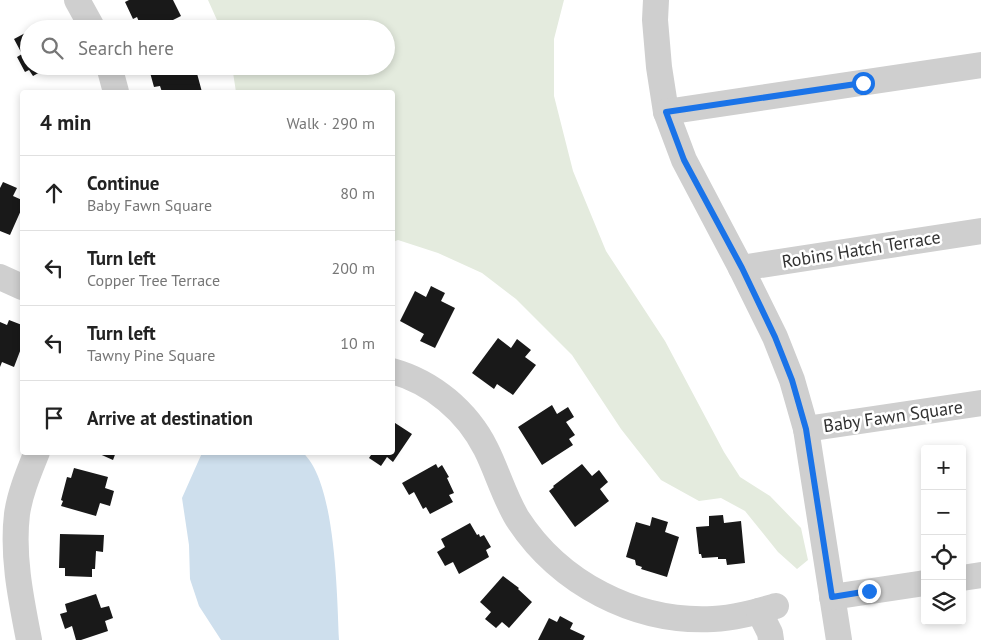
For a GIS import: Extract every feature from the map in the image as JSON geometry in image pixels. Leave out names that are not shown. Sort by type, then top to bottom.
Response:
[{"type":"street","points":[[76,0],[88,20]]},
{"type":"street","points":[[656,0],[655,20],[659,67],[666,112],[684,160],[742,268],[775,337],[792,380],[806,429],[839,640]]},
{"type":"street","points":[[666,112],[981,65]]},
{"type":"street","points":[[111,75],[115,90]]},
{"type":"street","name":"Robins Hatch Terrace","points":[[742,268],[981,231]]},
{"type":"street","points":[[0,278],[20,286]]},
{"type":"street","points":[[395,372],[412,376],[442,395],[466,420],[485,448],[516,516],[533,540],[559,566],[588,588],[624,606],[675,618],[714,619],[732,617],[768,608],[768,627],[771,640]]},
{"type":"street","name":"Baby Fawn Square","points":[[806,429],[981,403]]},
{"type":"street","points":[[29,640],[9,512],[26,480],[36,455]]},
{"type":"street","points":[[966,577],[981,575]]},
{"type":"street","points":[[832,597],[921,584]]},
{"type":"shaded area","points":[[208,0],[564,0],[554,39],[554,96],[573,171],[606,251],[665,341],[724,452],[740,477],[770,496],[801,528],[808,560],[797,569],[778,552],[745,511],[721,498],[699,501],[661,480],[621,429],[572,355],[516,299],[482,273],[438,253],[398,240],[395,241],[395,90],[236,90],[233,75],[395,75],[395,20],[217,20]]},
{"type":"water","points":[[201,455],[304,455],[314,468],[322,488],[328,513],[333,541],[339,640],[221,640],[199,606],[190,579],[189,545],[182,498]]},
{"type":"building","points":[[129,0],[173,0],[181,16],[173,20],[138,20],[137,17],[133,19],[125,2]]},
{"type":"building","points":[[20,36],[20,50],[14,39]]},
{"type":"building","points":[[151,75],[197,75],[201,90],[161,90],[160,86],[154,87]]},
{"type":"building","points":[[3,182],[17,188],[13,196],[20,199],[20,212],[10,235],[0,231],[0,188]]},
{"type":"building","points":[[431,286],[445,293],[441,301],[455,308],[435,348],[420,341],[424,334],[400,321],[415,291],[426,297]]},
{"type":"building","points":[[9,320],[20,324],[20,351],[14,367],[2,362],[0,367],[0,322],[7,325]]},
{"type":"building","points":[[498,338],[511,348],[517,339],[531,350],[525,357],[536,365],[513,395],[497,384],[494,389],[472,373]]},
{"type":"building","points":[[552,405],[557,414],[568,407],[574,417],[566,422],[575,435],[569,439],[573,445],[542,465],[518,427]]},
{"type":"building","points":[[395,423],[412,434],[393,462],[387,457],[381,466],[369,458],[371,455],[395,455]]},
{"type":"building","points":[[102,455],[115,455],[113,460]]},
{"type":"building","points":[[436,464],[438,468],[442,465],[449,477],[447,478],[454,493],[449,495],[453,502],[430,514],[426,507],[423,509],[414,492],[409,495],[402,483]]},
{"type":"building","points":[[582,464],[592,476],[599,470],[608,482],[600,489],[609,501],[575,527],[549,491]]},
{"type":"building","points":[[74,468],[108,477],[105,488],[114,491],[110,506],[100,503],[96,516],[61,506],[67,477],[71,478]]},
{"type":"building","points":[[723,515],[724,523],[741,521],[745,563],[727,565],[726,559],[718,559],[718,557],[702,558],[701,554],[699,554],[696,527],[709,526],[709,516]]},
{"type":"building","points":[[652,517],[668,522],[665,532],[679,537],[667,577],[641,569],[642,567],[636,565],[635,560],[626,557],[636,522],[650,526]]},
{"type":"building","points":[[470,523],[477,535],[479,534],[480,537],[484,535],[491,547],[486,550],[489,557],[459,574],[453,562],[445,566],[437,552],[445,547],[441,539]]},
{"type":"building","points":[[60,534],[104,535],[103,552],[96,551],[95,569],[92,569],[92,577],[65,576],[65,568],[59,568]]},
{"type":"building","points":[[503,576],[519,588],[532,602],[509,628],[502,622],[496,628],[485,619],[491,612],[480,602]]},
{"type":"building","points":[[96,594],[101,608],[109,606],[113,618],[105,621],[108,631],[76,640],[72,626],[65,629],[60,614],[67,612],[65,604]]},
{"type":"building","points":[[560,616],[573,623],[570,629],[585,636],[583,640],[538,640],[549,618],[557,622]]},
{"type":"route","points":[[863,83],[666,112],[684,160],[742,268],[775,337],[792,380],[806,429],[832,597],[869,591]]}]
